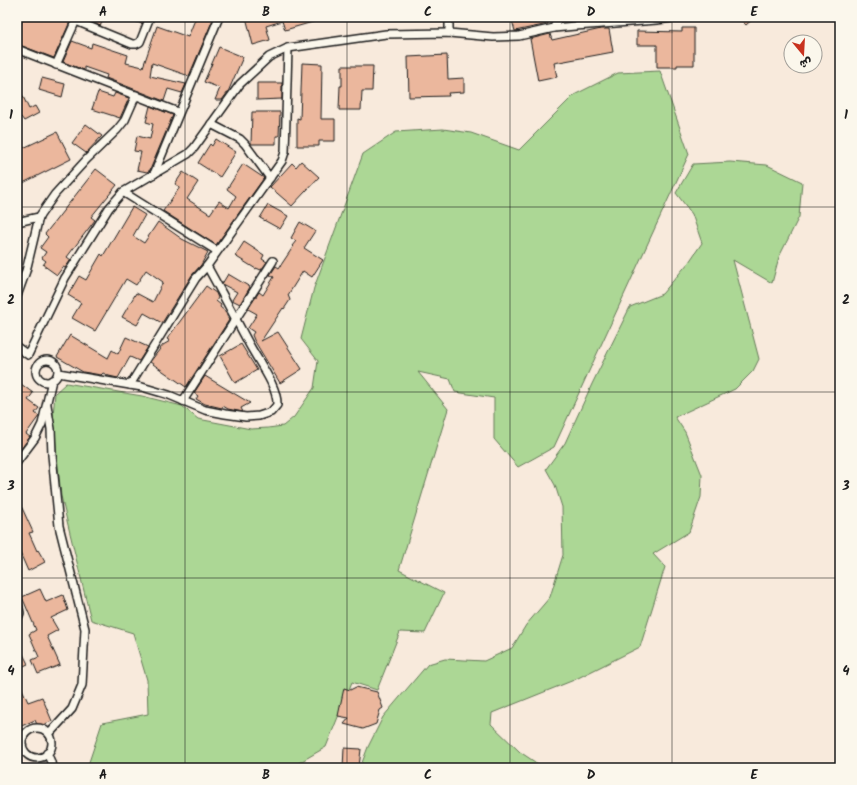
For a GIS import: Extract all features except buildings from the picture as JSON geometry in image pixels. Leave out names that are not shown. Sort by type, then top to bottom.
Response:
[{"type":"street","points":[[56,65],[77,19],[132,44],[136,44],[140,42],[150,17]]},
{"type":"street","points":[[154,174],[218,17]]},
{"type":"street","points":[[449,17],[449,33]]},
{"type":"street","points":[[554,28],[558,17]]},
{"type":"street","points":[[28,355],[65,278],[109,208],[123,192],[188,154],[240,84],[269,57],[288,48],[369,36],[449,33],[493,38],[519,36],[554,28],[680,17]]},
{"type":"street","points":[[130,385],[196,278],[207,266],[282,161],[285,152],[288,48]]},
{"type":"street","points":[[17,49],[178,112]]},
{"type":"street","points":[[17,296],[26,271],[39,218],[55,194],[125,120],[136,95]]},
{"type":"street","points":[[211,124],[245,144],[270,178]]},
{"type":"street","points":[[123,192],[217,251]]},
{"type":"street","points":[[17,222],[39,218]]},
{"type":"street","points":[[183,401],[273,261]]},
{"type":"street","points":[[58,373],[130,385],[169,395],[205,410],[246,417],[266,415],[272,412],[278,405],[276,391],[247,341],[207,266]]},
{"type":"street","points":[[17,347],[38,364]]},
{"type":"street","points":[[50,360],[57,365],[58,373],[56,378],[45,381],[39,378],[37,371],[38,364],[41,361],[50,360]]},
{"type":"street","points":[[17,462],[39,431],[42,424],[52,380]]},
{"type":"street","points":[[47,405],[51,428],[52,455],[59,526],[85,629],[82,685],[72,709],[49,734]]},
{"type":"street","points":[[17,599],[20,613],[17,620]]},
{"type":"street","points":[[33,728],[42,729],[49,734],[52,744],[47,753],[38,758],[28,755],[20,747],[25,733],[33,728]]},
{"type":"street","points":[[47,753],[52,768]]},
{"type":"green space","points":[[660,71],[689,154],[554,447],[518,467],[494,439],[494,398],[455,392],[450,379],[418,372],[448,409],[399,570],[444,593],[425,633],[400,632],[377,690],[352,682],[326,747],[290,768],[87,768],[102,723],[148,714],[147,680],[133,633],[91,620],[61,496],[53,416],[55,393],[66,383],[142,396],[182,406],[198,419],[251,429],[283,426],[294,417],[314,388],[318,361],[301,339],[314,288],[363,154],[396,132],[443,129],[471,133],[519,150],[574,95],[618,73]]},
{"type":"green space","points":[[730,162],[767,165],[802,182],[799,217],[779,257],[772,283],[733,260],[759,359],[753,371],[735,389],[675,417],[685,432],[702,475],[701,497],[689,532],[653,554],[665,567],[640,647],[574,680],[492,713],[491,724],[520,752],[544,768],[360,768],[368,747],[383,717],[428,664],[445,659],[484,661],[512,648],[526,625],[550,597],[563,555],[562,507],[555,485],[546,469],[565,443],[630,307],[662,294],[689,262],[702,243],[692,214],[676,193],[693,164]]}]
